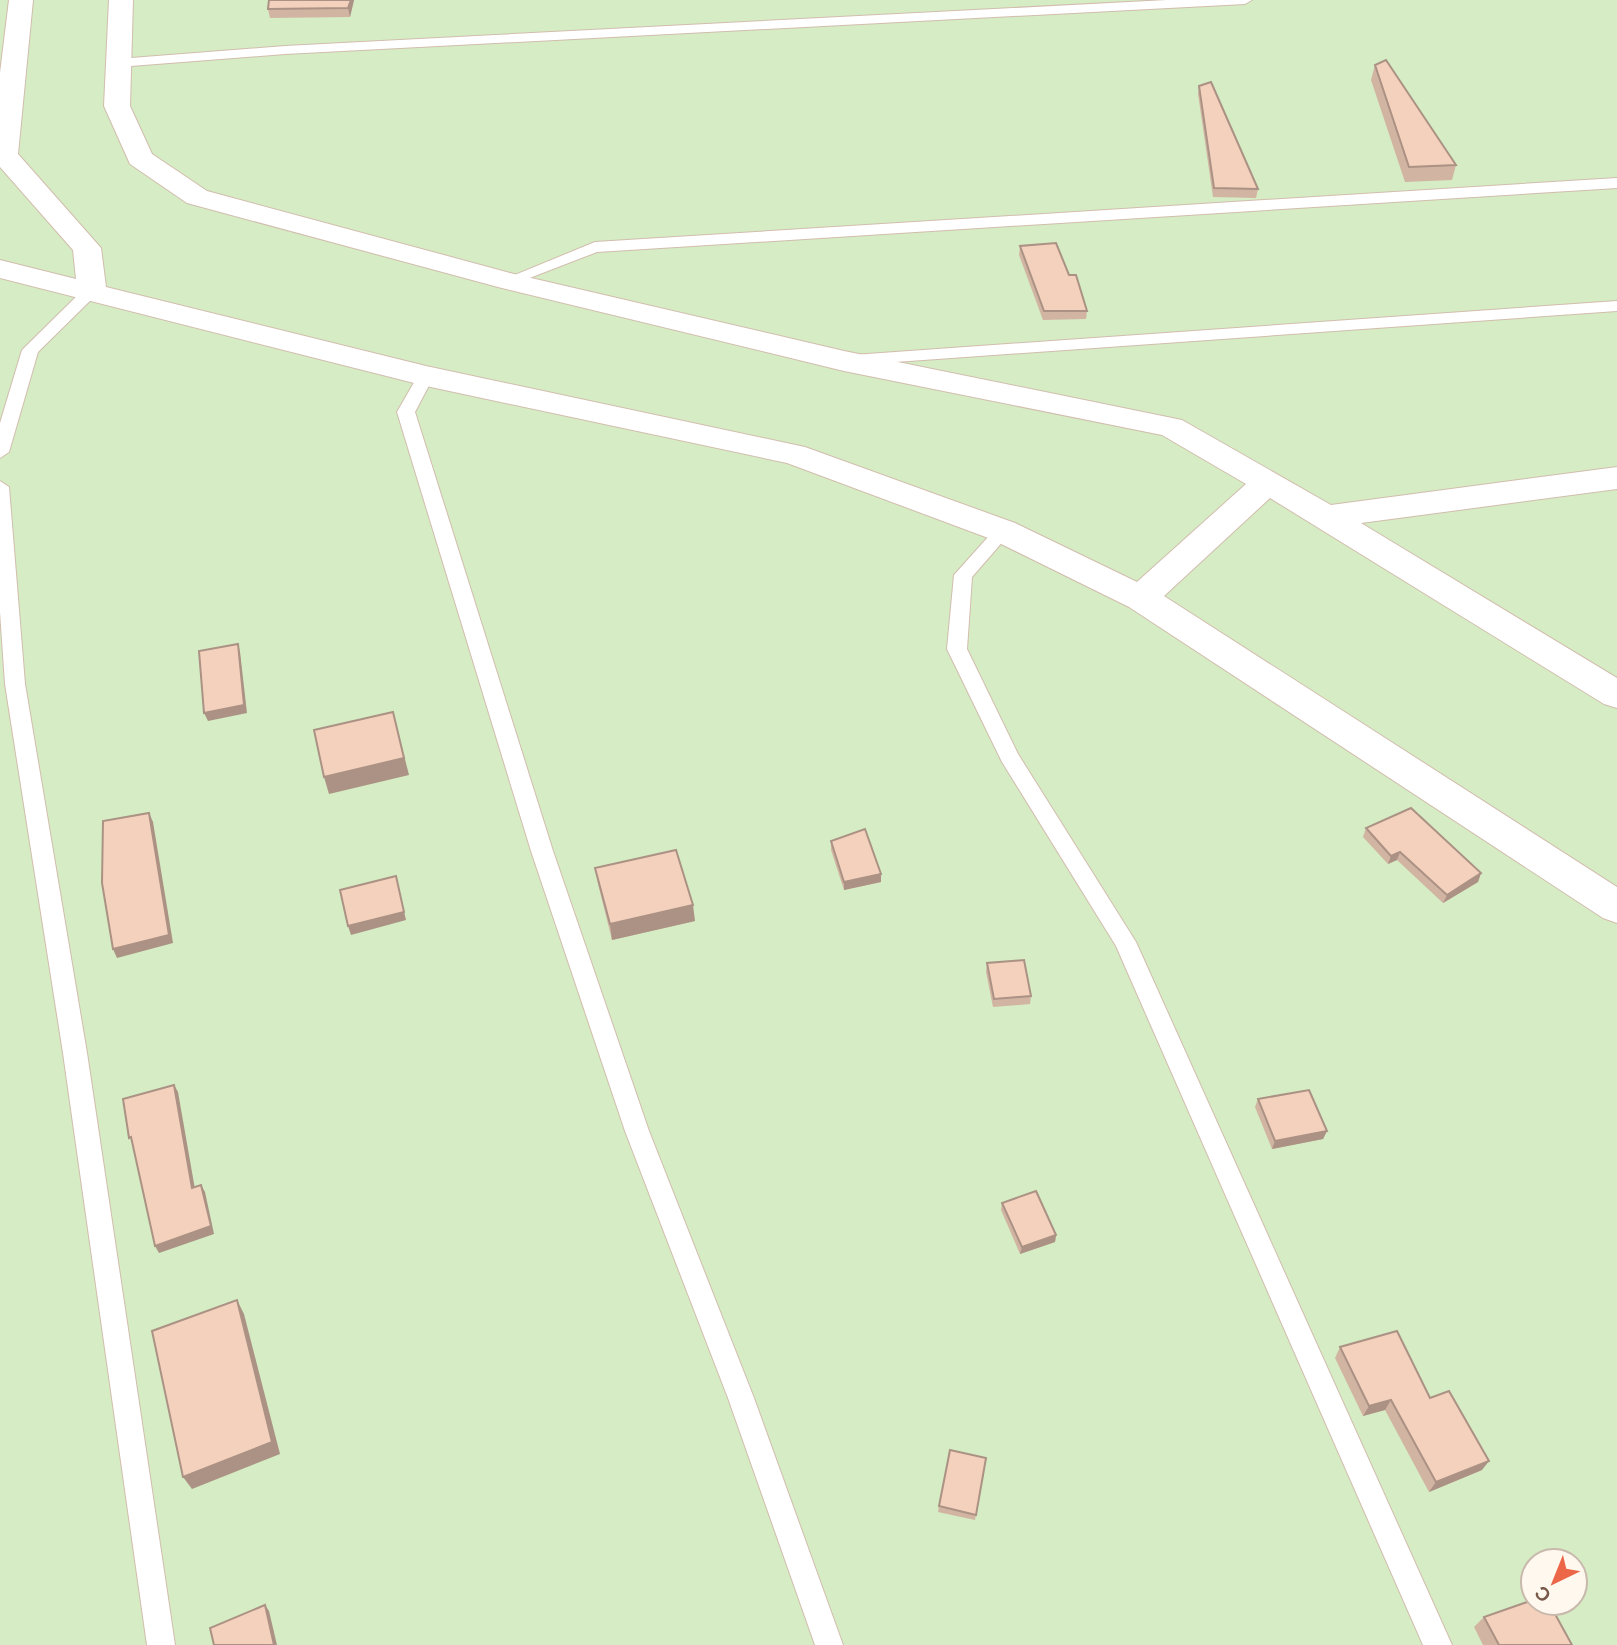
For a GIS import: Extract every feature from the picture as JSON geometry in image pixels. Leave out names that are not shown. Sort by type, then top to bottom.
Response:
[{"type":"street","points":[[21,0],[4,155],[87,248],[92,290]]},
{"type":"street","points":[[121,0],[117,106],[140,158],[197,197],[508,281],[844,361],[1171,427],[1268,482],[1617,695]]},
{"type":"street","points":[[0,270],[92,290],[426,376],[794,454],[1003,531],[1141,598],[1617,907]]},
{"type":"street","points":[[1326,517],[1617,478]]},
{"type":"street","points":[[1141,598],[1268,482]]},
{"type":"lane","points":[[118,63],[355,46],[1245,0]]},
{"type":"lane","points":[[508,281],[595,247],[1617,183]]},
{"type":"lane","points":[[0,452],[30,351],[92,290]]},
{"type":"lane","points":[[844,361],[1617,306]]},
{"type":"lane","points":[[426,376],[406,412],[470,611],[542,851],[637,1131],[741,1398],[829,1645]]},
{"type":"lane","points":[[0,487],[15,684],[75,1053],[161,1645]]},
{"type":"lane","points":[[1003,531],[963,575],[957,649],[1009,757],[1125,942],[1438,1645]]},
{"type":"green space","points":[[0,0],[1617,0],[1617,1645],[0,1645]]},
{"type":"building","points":[[269,0],[351,0],[348,8],[268,9]]},
{"type":"building","points":[[1386,60],[1456,165],[1409,167],[1375,65]]},
{"type":"building","points":[[1211,82],[1258,189],[1214,188],[1199,86]]},
{"type":"building","points":[[1056,243],[1069,275],[1076,275],[1087,311],[1044,311],[1020,246]]},
{"type":"building","points":[[238,644],[244,705],[204,713],[199,651]]},
{"type":"building","points":[[393,712],[404,758],[324,777],[314,730]]},
{"type":"building","points":[[1411,808],[1481,873],[1447,895],[1400,852],[1391,856],[1366,828]]},
{"type":"building","points":[[149,813],[169,935],[113,949],[102,883],[103,821]]},
{"type":"building","points":[[865,829],[881,874],[844,882],[831,841]]},
{"type":"building","points":[[676,850],[693,905],[610,924],[595,868]]},
{"type":"building","points":[[396,876],[404,912],[348,926],[340,890]]},
{"type":"building","points":[[1024,960],[1031,996],[994,999],[987,963]]},
{"type":"building","points":[[174,1085],[192,1188],[201,1185],[211,1226],[155,1246],[131,1137],[129,1138],[123,1099]]},
{"type":"building","points":[[1309,1090],[1327,1131],[1275,1141],[1258,1099]]},
{"type":"building","points":[[1036,1191],[1056,1235],[1022,1247],[1002,1203]]},
{"type":"building","points":[[237,1300],[272,1442],[183,1477],[152,1331]]},
{"type":"building","points":[[1397,1331],[1430,1398],[1449,1391],[1489,1461],[1436,1482],[1391,1400],[1369,1406],[1340,1347]]},
{"type":"building","points":[[950,1450],[986,1458],[976,1515],[939,1506]]},
{"type":"building","points":[[265,1605],[274,1645],[214,1645],[210,1628]]},
{"type":"building","points":[[1519,1605],[1519,1617],[1557,1617],[1572,1645],[1499,1645],[1484,1617]]}]
